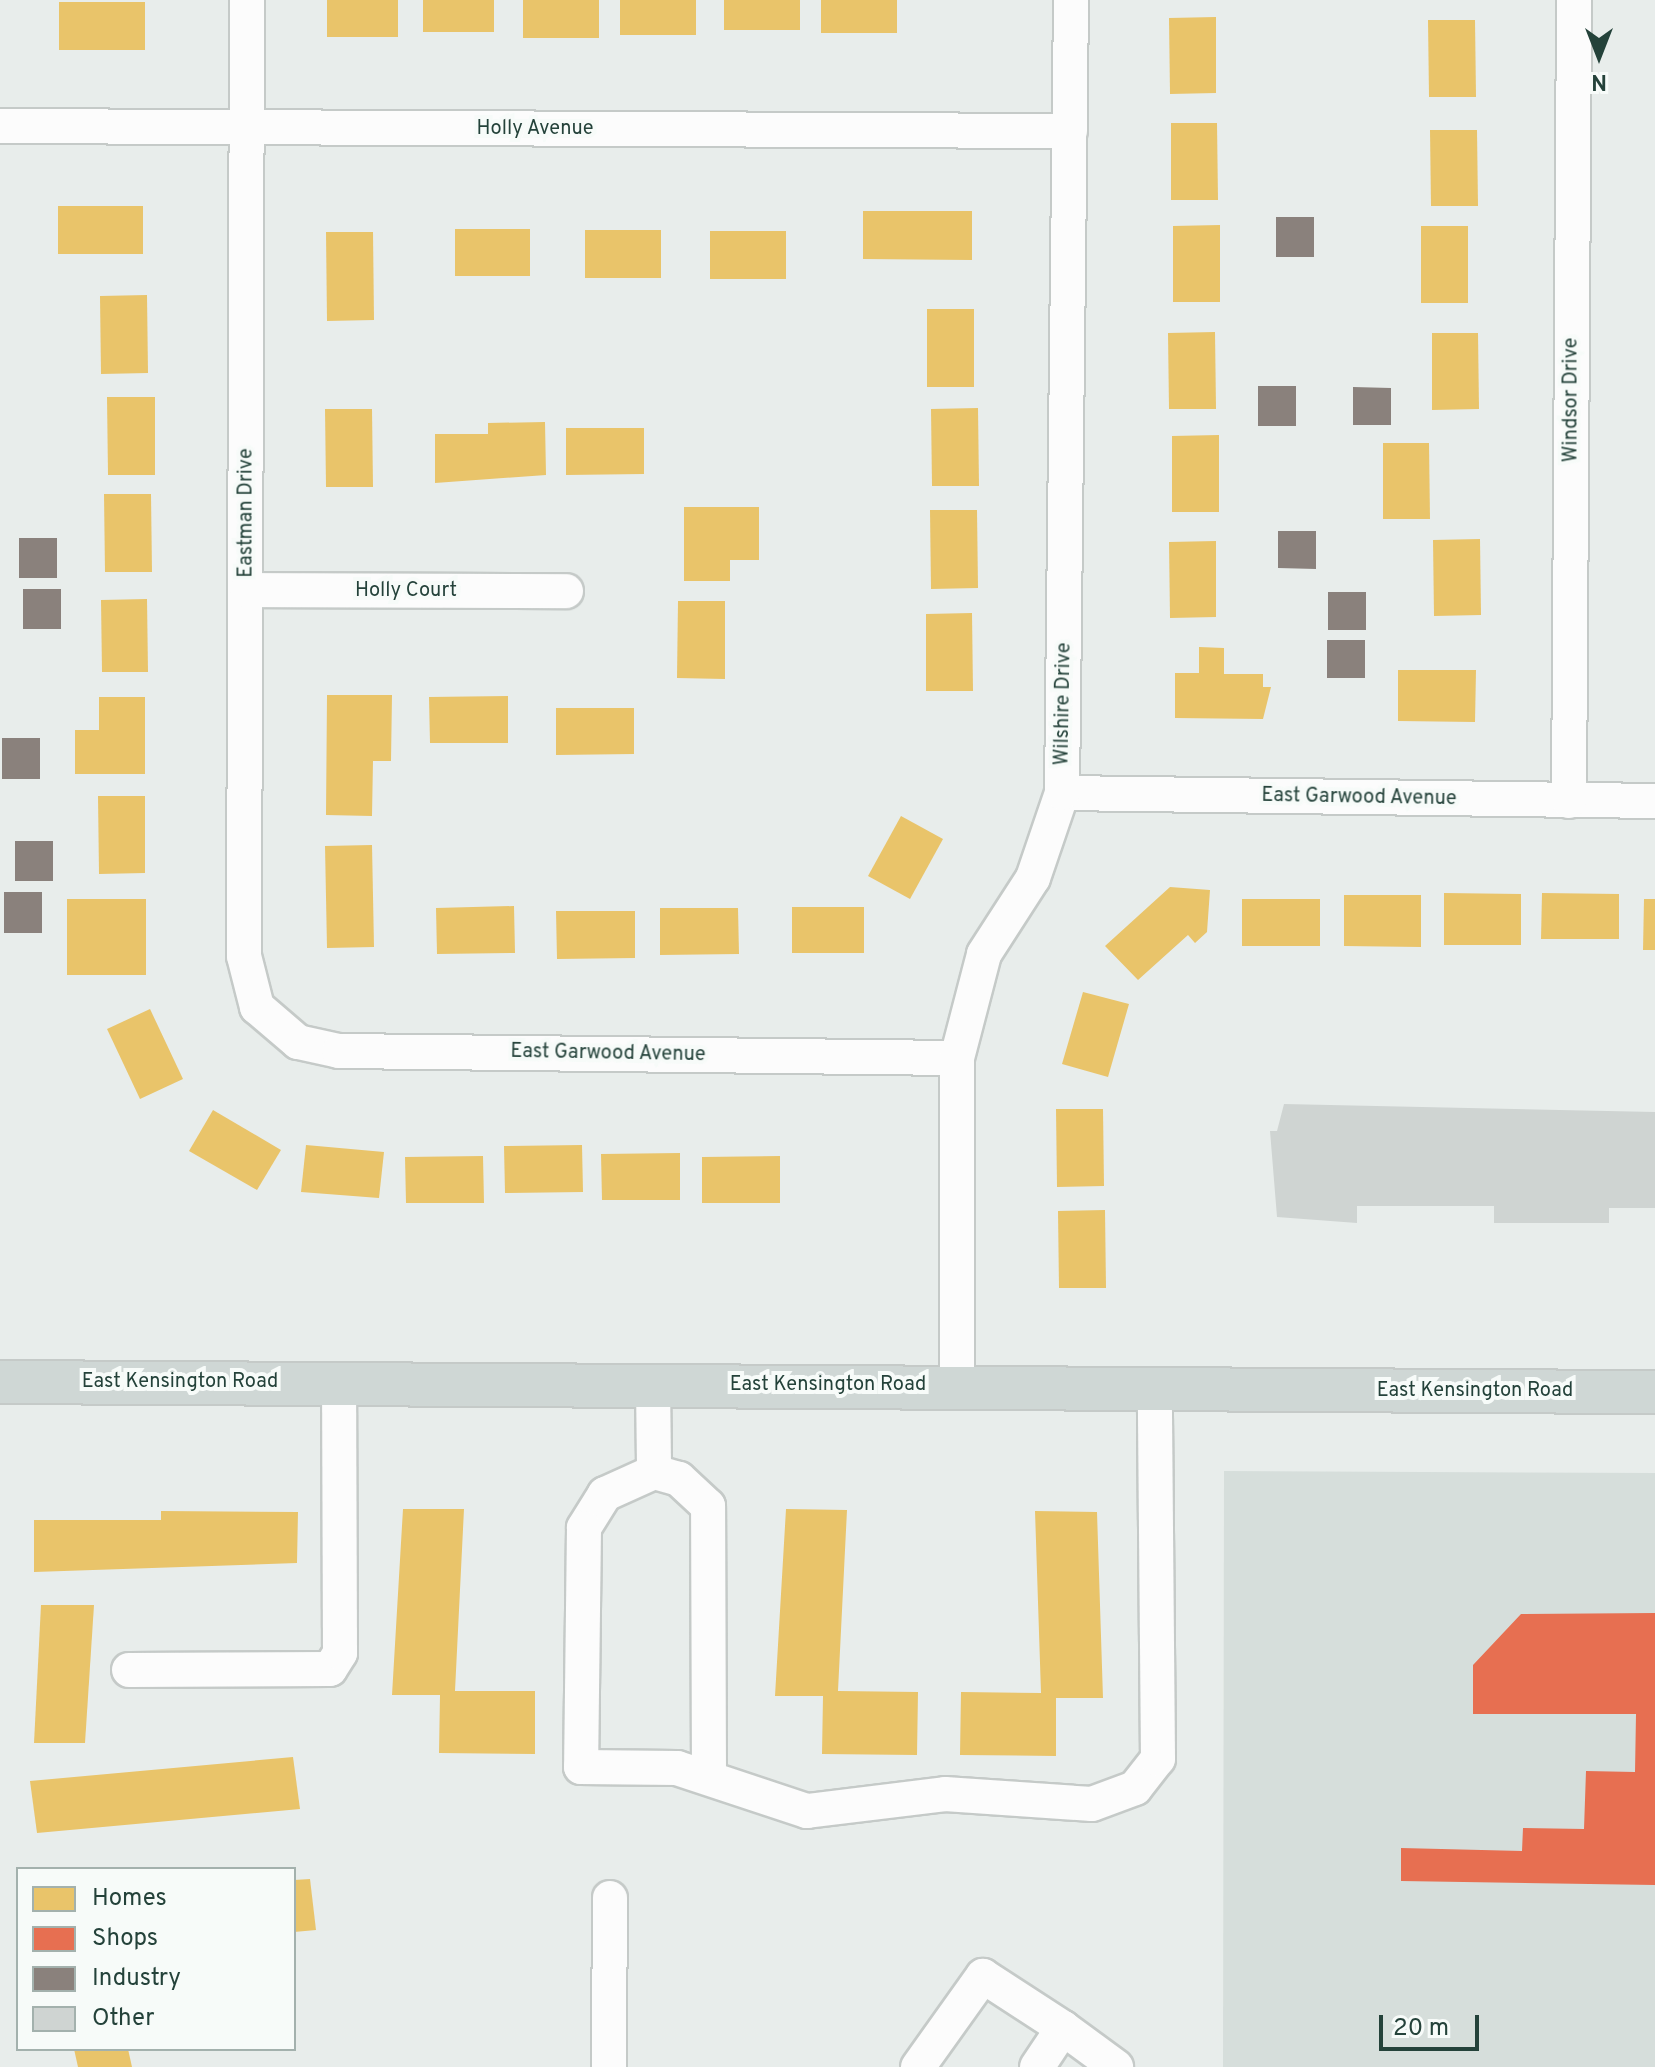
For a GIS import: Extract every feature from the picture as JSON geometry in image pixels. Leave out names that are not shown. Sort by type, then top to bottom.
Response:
[{"type":"main road","name":"East Kensington Road","points":[[0,1382],[1655,1392]]},
{"type":"street","name":"Eastman Drive","points":[[247,0],[244,956],[251,993],[267,1021]]},
{"type":"street","name":"Wilshire Drive","points":[[957,1386],[957,1058],[984,954],[1033,878],[1062,793],[1071,0]]},
{"type":"street","name":"Windsor Drive","points":[[1569,801],[1574,0]]},
{"type":"street","name":"Holly Avenue","points":[[0,126],[1070,131]]},
{"type":"street","name":"Holly Court","points":[[247,590],[566,591]]},
{"type":"street","name":"East Garwood Avenue","points":[[1062,793],[1655,801]]},
{"type":"street","name":"East Garwood Avenue","points":[[267,1021],[298,1042],[339,1051],[957,1058]]},
{"type":"street","points":[[129,1670],[330,1669],[340,1653],[339,1382]]},
{"type":"street","points":[[653,1384],[654,1472]]},
{"type":"street","points":[[709,1775],[708,1506],[679,1479],[654,1472],[605,1494],[584,1528],[581,1767],[709,1775],[776,1806],[807,1811],[945,1794],[1092,1804],[1135,1788],[1158,1759],[1155,1388]]},
{"type":"street","points":[[609,2067],[610,1898]]},
{"type":"street","points":[[918,2067],[983,1976],[1116,2067]]},
{"type":"street","points":[[1037,2067],[1063,2028]]},
{"type":"shaded area","points":[[1224,1471],[1655,1473],[1655,2067],[1223,2067]]},
{"type":"building: Homes","points":[[327,0],[398,0],[398,37],[327,37]]},
{"type":"building: Homes","points":[[423,0],[494,0],[494,32],[423,32]]},
{"type":"building: Homes","points":[[523,0],[599,0],[599,38],[523,38]]},
{"type":"building: Homes","points":[[620,0],[696,0],[696,35],[620,35]]},
{"type":"building: Homes","points":[[724,0],[800,0],[800,30],[724,30]]},
{"type":"building: Homes","points":[[821,0],[897,0],[897,33],[821,33]]},
{"type":"building: Homes","points":[[59,2],[145,2],[145,50],[59,50]]},
{"type":"building: Homes","points":[[1216,17],[1216,93],[1170,94],[1169,18]]},
{"type":"building: Homes","points":[[1428,20],[1475,20],[1476,97],[1429,97]]},
{"type":"building: Homes","points":[[1171,123],[1217,123],[1218,200],[1171,200]]},
{"type":"building: Homes","points":[[1430,130],[1477,130],[1478,206],[1431,206]]},
{"type":"building: Homes","points":[[58,206],[143,206],[143,254],[58,254]]},
{"type":"building: Homes","points":[[863,211],[972,211],[972,260],[863,259]]},
{"type":"building: Homes","points":[[1220,225],[1220,302],[1173,302],[1173,226]]},
{"type":"building: Homes","points":[[1421,226],[1468,226],[1468,303],[1421,303]]},
{"type":"building: Homes","points":[[455,229],[530,229],[530,276],[455,276]]},
{"type":"building: Homes","points":[[585,230],[661,230],[661,278],[585,278]]},
{"type":"building: Homes","points":[[710,231],[786,231],[786,279],[710,279]]},
{"type":"building: Homes","points":[[326,232],[373,232],[374,320],[327,321]]},
{"type":"building: Homes","points":[[147,295],[148,373],[101,374],[100,296]]},
{"type":"building: Homes","points":[[927,309],[974,309],[974,387],[927,387]]},
{"type":"building: Homes","points":[[1215,332],[1216,409],[1169,409],[1168,333]]},
{"type":"building: Homes","points":[[1432,333],[1478,333],[1479,409],[1432,410]]},
{"type":"building: Homes","points":[[107,397],[155,397],[155,475],[108,475]]},
{"type":"building: Homes","points":[[978,408],[979,486],[932,486],[931,409]]},
{"type":"building: Homes","points":[[325,409],[372,409],[373,487],[326,487]]},
{"type":"building: Homes","points":[[545,422],[546,475],[435,483],[435,434],[488,434],[488,423]]},
{"type":"building: Homes","points":[[566,428],[644,428],[644,474],[566,475]]},
{"type":"building: Homes","points":[[1219,435],[1219,512],[1172,512],[1172,436]]},
{"type":"building: Homes","points":[[1383,443],[1429,443],[1430,519],[1383,519]]},
{"type":"building: Homes","points":[[104,494],[151,494],[152,572],[105,572]]},
{"type":"building: Homes","points":[[684,507],[759,507],[759,560],[730,560],[730,581],[684,581]]},
{"type":"building: Homes","points":[[930,510],[977,510],[978,588],[931,589]]},
{"type":"building: Homes","points":[[1480,539],[1481,615],[1434,616],[1433,540]]},
{"type":"building: Homes","points":[[1216,541],[1216,617],[1170,618],[1169,542]]},
{"type":"building: Homes","points":[[147,599],[148,672],[102,672],[101,600]]},
{"type":"building: Homes","points":[[678,601],[725,601],[725,679],[677,678]]},
{"type":"building: Homes","points":[[972,613],[973,691],[926,691],[926,614]]},
{"type":"building: Homes","points":[[1199,647],[1224,648],[1224,674],[1263,674],[1263,687],[1271,687],[1263,719],[1175,718],[1175,673],[1199,673]]},
{"type":"building: Homes","points":[[1398,670],[1476,670],[1475,722],[1398,721]]},
{"type":"building: Homes","points":[[327,695],[392,695],[391,761],[373,761],[372,816],[326,815]]},
{"type":"building: Homes","points":[[508,696],[508,743],[430,743],[429,697]]},
{"type":"building: Homes","points":[[99,697],[145,697],[145,774],[75,774],[75,730],[99,730]]},
{"type":"building: Homes","points":[[556,708],[634,708],[634,754],[556,755]]},
{"type":"building: Homes","points":[[98,796],[145,796],[145,873],[99,874]]},
{"type":"building: Homes","points":[[901,816],[943,839],[910,899],[868,876]]},
{"type":"building: Homes","points":[[372,845],[374,947],[327,948],[325,846]]},
{"type":"building: Homes","points":[[1170,887],[1210,890],[1207,932],[1195,943],[1188,935],[1138,980],[1105,946]]},
{"type":"building: Homes","points":[[1444,893],[1521,894],[1521,945],[1444,945]]},
{"type":"building: Homes","points":[[1542,893],[1619,894],[1619,939],[1541,939]]},
{"type":"building: Homes","points":[[1344,895],[1421,895],[1421,947],[1344,946]]},
{"type":"building: Homes","points":[[67,899],[146,899],[146,975],[67,975]]},
{"type":"building: Homes","points":[[1242,899],[1320,899],[1320,946],[1242,946]]},
{"type":"building: Homes","points":[[1644,899],[1655,899],[1655,950],[1643,950]]},
{"type":"building: Homes","points":[[514,906],[515,953],[437,954],[436,908]]},
{"type":"building: Homes","points":[[792,907],[864,907],[864,953],[792,953]]},
{"type":"building: Homes","points":[[660,908],[738,908],[739,954],[660,955]]},
{"type":"building: Homes","points":[[556,911],[635,911],[635,958],[557,959]]},
{"type":"building: Homes","points":[[1083,992],[1129,1004],[1108,1077],[1062,1064]]},
{"type":"building: Homes","points":[[150,1009],[183,1079],[140,1099],[107,1029]]},
{"type":"building: Homes","points":[[1056,1109],[1103,1109],[1104,1186],[1057,1187]]},
{"type":"building: Homes","points":[[213,1110],[281,1150],[257,1190],[189,1151]]},
{"type":"building: Homes","points":[[306,1145],[384,1152],[379,1198],[301,1192]]},
{"type":"building: Homes","points":[[582,1145],[583,1192],[505,1193],[504,1146]]},
{"type":"building: Homes","points":[[680,1153],[680,1200],[602,1200],[601,1154]]},
{"type":"building: Homes","points":[[483,1156],[484,1203],[406,1203],[405,1157]]},
{"type":"building: Homes","points":[[780,1156],[780,1203],[702,1203],[702,1157]]},
{"type":"building: Homes","points":[[1105,1210],[1106,1288],[1059,1288],[1058,1211]]},
{"type":"building: Homes","points":[[403,1509],[464,1509],[455,1691],[535,1691],[535,1754],[439,1753],[440,1695],[392,1695]]},
{"type":"building: Homes","points":[[786,1509],[847,1510],[838,1691],[918,1692],[917,1755],[822,1754],[823,1696],[775,1696]]},
{"type":"building: Homes","points":[[161,1511],[298,1512],[297,1563],[34,1572],[34,1520],[161,1520]]},
{"type":"building: Homes","points":[[1035,1511],[1097,1512],[1103,1698],[1056,1698],[1056,1756],[960,1755],[961,1692],[1041,1693]]},
{"type":"building: Homes","points":[[41,1605],[94,1605],[85,1743],[34,1743]]},
{"type":"building: Homes","points":[[293,1757],[300,1809],[37,1833],[30,1781]]},
{"type":"building: Homes","points":[[310,1879],[316,1930],[296,1932],[296,1880]]},
{"type":"building: Homes","points":[[74,2051],[128,2051],[132,2067],[78,2067]]},
{"type":"building: Shops","points":[[1655,1613],[1655,1885],[1401,1881],[1401,1848],[1522,1851],[1523,1828],[1584,1829],[1586,1771],[1635,1772],[1636,1714],[1473,1714],[1473,1665],[1521,1614]]},
{"type":"building: Industry","points":[[1276,217],[1314,217],[1314,257],[1276,257]]},
{"type":"building: Industry","points":[[1258,386],[1296,386],[1296,426],[1258,426]]},
{"type":"building: Industry","points":[[1353,387],[1391,388],[1391,425],[1353,425]]},
{"type":"building: Industry","points":[[1278,531],[1316,531],[1316,569],[1278,568]]},
{"type":"building: Industry","points":[[19,538],[57,538],[57,578],[19,578]]},
{"type":"building: Industry","points":[[23,589],[61,589],[61,629],[23,629]]},
{"type":"building: Industry","points":[[1328,592],[1366,592],[1366,630],[1328,630]]},
{"type":"building: Industry","points":[[1327,640],[1365,640],[1365,678],[1327,678]]},
{"type":"building: Industry","points":[[2,738],[40,738],[40,779],[2,779]]},
{"type":"building: Industry","points":[[15,841],[53,841],[53,881],[15,881]]},
{"type":"building: Industry","points":[[4,892],[42,892],[42,933],[4,933]]},
{"type":"building: Other","points":[[1284,1104],[1655,1112],[1655,1208],[1609,1208],[1609,1223],[1494,1223],[1494,1206],[1357,1206],[1357,1223],[1277,1217],[1270,1131],[1277,1131]]}]
